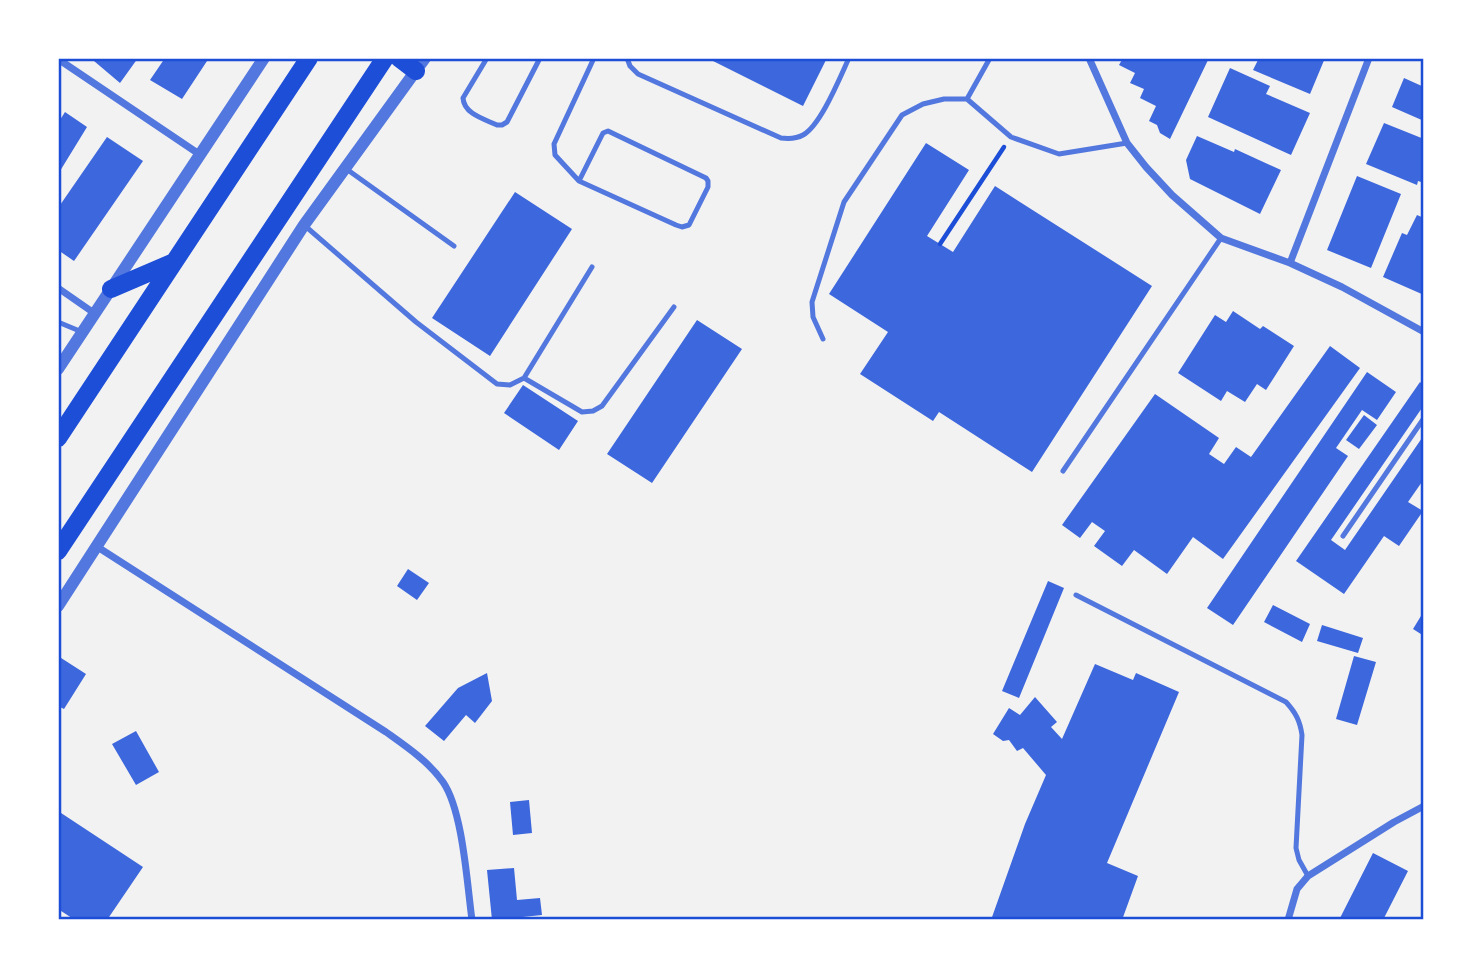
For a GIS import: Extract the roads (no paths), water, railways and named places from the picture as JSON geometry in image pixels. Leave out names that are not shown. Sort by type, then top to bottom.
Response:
[{"type":"main road","points":[[58,438],[309,58]]},
{"type":"main road","points":[[58,551],[385,58]]},
{"type":"main road","points":[[399,58],[421,64]]},
{"type":"main road","points":[[111,289],[174,261]]},
{"type":"street","points":[[58,369],[264,58]]},
{"type":"street","points":[[1089,58],[1127,143],[1172,195],[1221,238],[1290,263],[1424,330]]},
{"type":"street","points":[[1290,263],[1369,58]]},
{"type":"street","points":[[58,59],[200,154]]},
{"type":"street","points":[[58,606],[304,225],[421,64]]},
{"type":"street","points":[[58,288],[94,313]]},
{"type":"street","points":[[95,546],[386,732],[424,760],[444,784],[454,806],[472,920]]},
{"type":"street","points":[[1288,920],[1297,889],[1308,876],[1424,806]]},
{"type":"lane","points":[[487,58],[463,98],[463,104],[466,110],[497,125],[507,122],[540,58]]},
{"type":"lane","points":[[579,181],[603,132],[608,131],[706,178],[708,187],[689,225],[682,227],[579,181],[555,155],[554,144],[594,58]]},
{"type":"lane","points":[[627,58],[638,74],[781,138],[792,139],[803,135],[815,125],[849,58]]},
{"type":"lane","points":[[967,99],[990,58]]},
{"type":"lane","points":[[823,339],[813,317],[812,302],[844,202],[902,115],[923,104],[944,99],[967,99],[1011,137],[1059,154],[1127,143]]},
{"type":"lane","points":[[345,168],[454,246]]},
{"type":"lane","points":[[304,225],[416,323],[497,384],[510,385],[524,378],[593,267]]},
{"type":"lane","points":[[1063,471],[1221,238]]},
{"type":"lane","points":[[524,378],[582,412],[593,411],[602,406],[674,307]]},
{"type":"lane","points":[[58,322],[82,332]]},
{"type":"lane","points":[[1343,536],[1424,418]]},
{"type":"lane","points":[[1076,595],[1286,702],[1294,711],[1300,721],[1302,735],[1297,848],[1299,860],[1308,876]]}]
